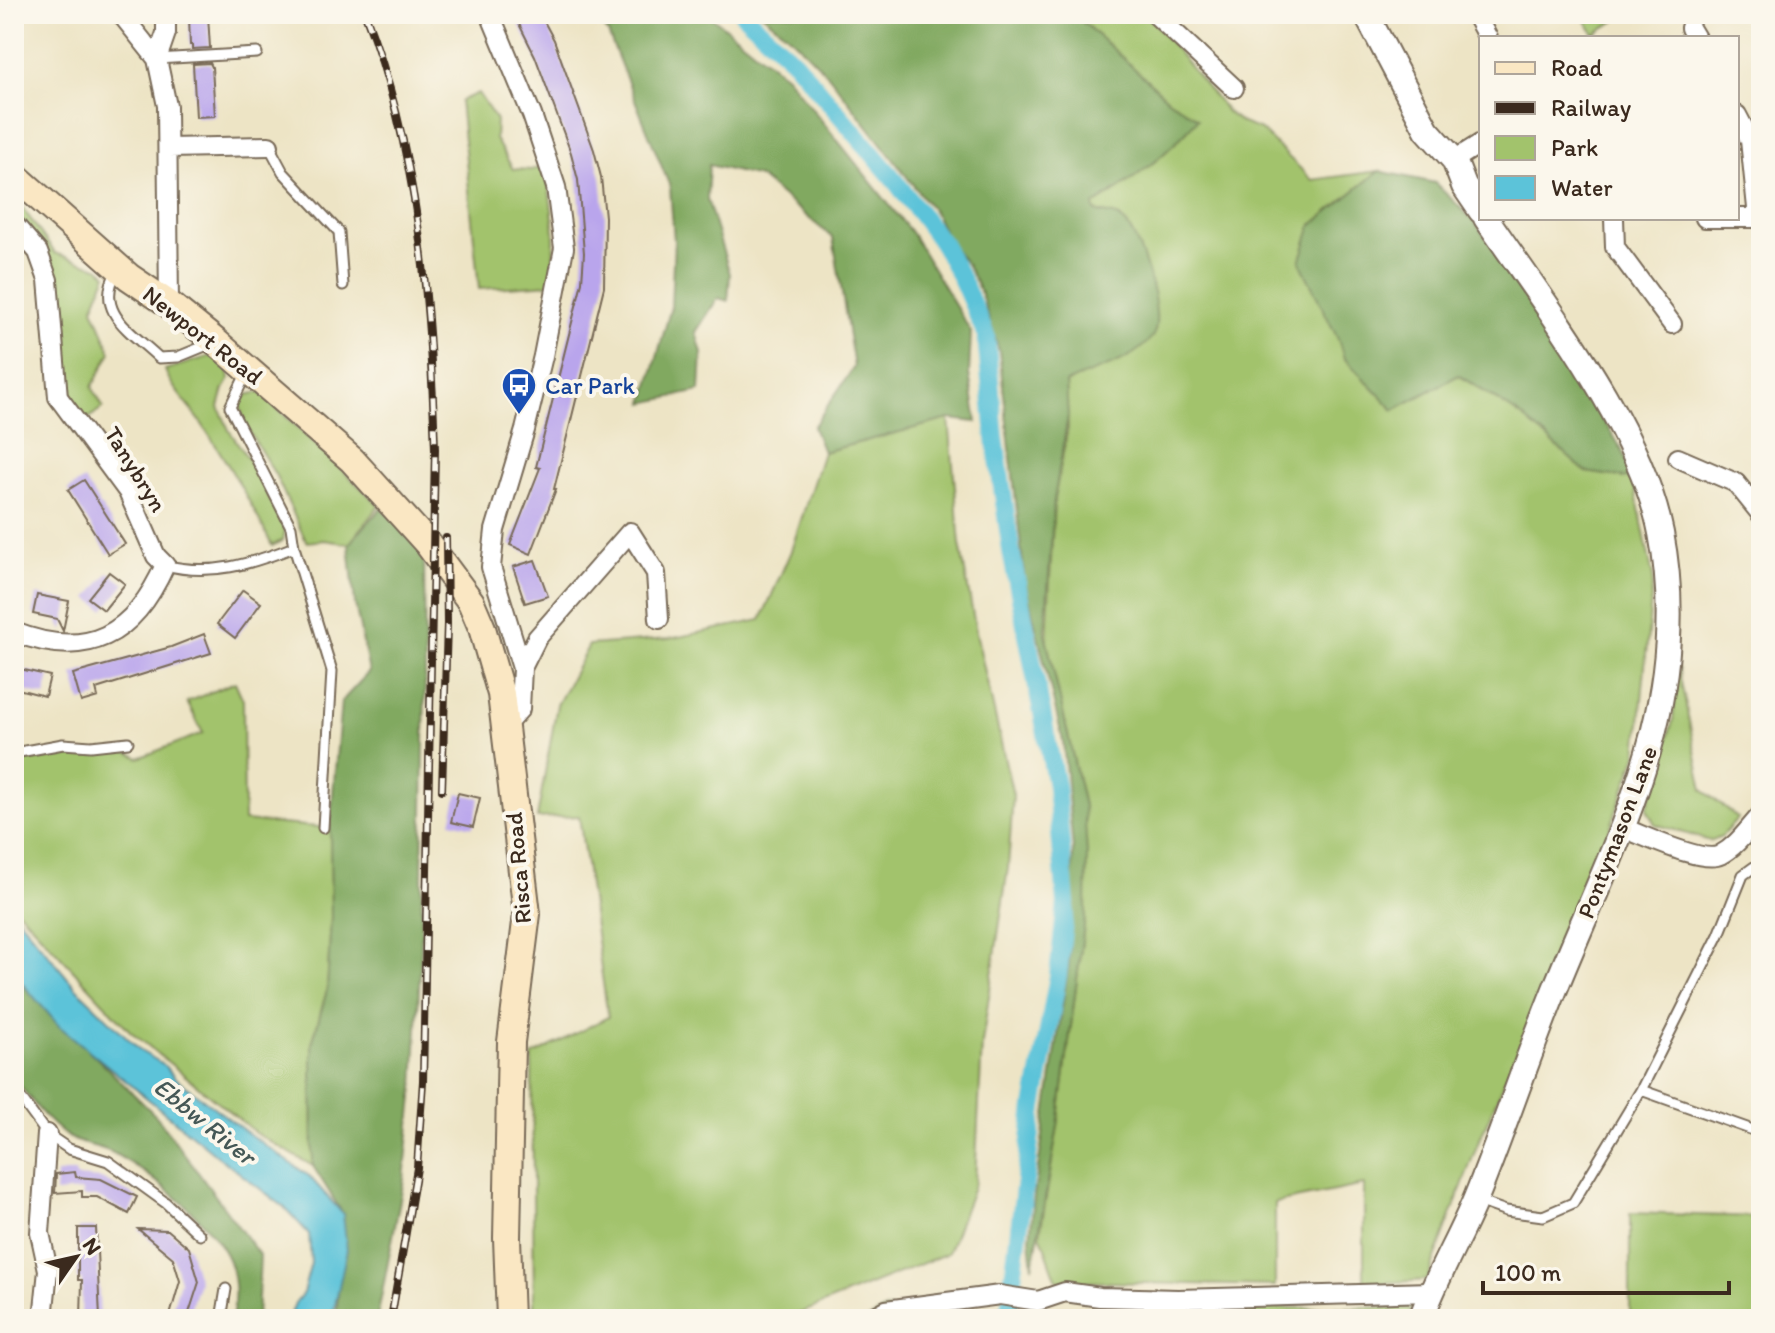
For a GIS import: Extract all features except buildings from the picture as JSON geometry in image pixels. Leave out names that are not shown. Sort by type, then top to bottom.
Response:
[{"type":"main road","name":"Newport Road","points":[[14,175],[119,268],[169,304],[248,369],[352,460],[389,499]]},
{"type":"main road","name":"Risca Road","points":[[389,499],[428,544],[471,602],[501,694],[527,914],[511,1042],[507,1238],[510,1319]]},
{"type":"street","points":[[121,14],[157,59],[167,106],[169,304]]},
{"type":"street","points":[[157,59],[166,33],[166,14]]},
{"type":"street","points":[[490,14],[532,115],[556,187],[564,248],[529,415],[495,530],[491,567],[522,668],[520,709],[504,727]]},
{"type":"street","points":[[1155,14],[1234,88]]},
{"type":"street","points":[[1366,14],[1427,130],[1454,160],[1464,186],[1479,208]]},
{"type":"street","points":[[1475,14],[1487,36]]},
{"type":"street","points":[[1739,119],[1750,140],[1760,218],[1739,218]]},
{"type":"street","points":[[1454,160],[1479,144]]},
{"type":"street","points":[[169,148],[269,146]]},
{"type":"street","name":"Pontymason Lane","points":[[1421,1319],[1475,1200],[1554,990],[1623,828],[1651,750],[1666,677],[1668,596],[1661,533],[1640,468],[1602,393],[1487,220]]},
{"type":"street","points":[[1614,220],[1615,247],[1672,324]]},
{"type":"street","name":"Tanybryn","points":[[14,224],[38,252],[48,280],[58,397],[128,492],[156,556],[165,565]]},
{"type":"street","points":[[1678,458],[1736,483],[1761,514]]},
{"type":"street","points":[[1688,484],[1697,467]]},
{"type":"street","points":[[522,668],[546,627],[630,532],[656,573],[659,619]]},
{"type":"street","points":[[14,632],[61,644],[78,645],[100,639],[118,630],[143,607],[165,565]]},
{"type":"street","points":[[1623,828],[1702,857],[1717,857],[1735,845],[1761,815]]},
{"type":"street","points":[[43,1319],[48,1270],[40,1233],[47,1134]]},
{"type":"street","points":[[870,1319],[886,1310],[1000,1295],[1038,1301],[1065,1292],[1100,1297],[1178,1299],[1431,1292]]},
{"type":"lane","points":[[157,59],[257,53]]},
{"type":"lane","points":[[269,146],[283,172],[339,232],[343,285]]},
{"type":"lane","points":[[119,268],[111,281],[108,295],[110,311],[159,358],[178,357],[216,342]]},
{"type":"lane","points":[[248,369],[230,407],[291,527],[294,547],[332,671],[323,828]]},
{"type":"lane","points":[[165,565],[203,572],[261,560],[294,547]]},
{"type":"lane","points":[[14,753],[63,744],[91,746],[128,742]]},
{"type":"lane","points":[[1475,1200],[1506,1211],[1543,1216],[1573,1203],[1641,1090],[1719,935],[1743,875],[1754,867],[1761,868]]},
{"type":"lane","points":[[14,1089],[47,1134],[69,1149],[108,1161],[166,1203],[200,1235]]},
{"type":"lane","points":[[1641,1090],[1761,1133]]},
{"type":"lane","points":[[221,1319],[226,1289]]},
{"type":"green space","points":[[594,14],[708,14],[786,76],[911,232],[971,332],[969,374],[977,422],[949,419],[823,452],[813,427],[854,367],[833,238],[759,177],[709,165],[707,199],[730,274],[728,301],[718,298],[696,332],[702,353],[700,391],[644,403],[671,307],[674,241],[670,187],[608,33]]},
{"type":"green space","points":[[762,14],[1074,14],[1168,99],[1198,119],[1149,166],[1094,205],[1095,211],[1119,217],[1135,238],[1153,294],[1156,327],[1152,337],[1123,359],[1066,383],[1068,416],[1054,500],[1045,633],[1084,806],[1086,910],[1058,1126],[1033,1267],[1030,1239],[1034,1195],[1069,962],[1073,849],[1063,741],[1025,582],[999,351],[980,291],[934,212],[829,76],[794,40]]},
{"type":"green space","points":[[1074,14],[1147,14],[1228,113],[1242,123],[1261,130],[1312,180],[1379,171],[1312,225],[1344,358],[1394,410],[1458,375],[1524,418],[1586,472],[1633,479],[1653,577],[1637,755],[1594,872],[1478,1143],[1427,1280],[1364,1284],[1364,1185],[1275,1203],[1275,1286],[1057,1281],[1040,1234],[1058,1126],[1086,910],[1084,806],[1047,642],[1054,500],[1068,428],[1066,383],[1088,373],[1120,217],[1094,211],[1094,205],[1149,166],[1197,119],[1168,99]]},
{"type":"green space","points":[[1582,14],[1626,14],[1594,34]]},
{"type":"green space","points":[[478,93],[496,120],[495,139],[513,169],[531,170],[545,166],[554,225],[550,284],[479,289],[460,101]]},
{"type":"green space","points":[[1379,171],[1435,183],[1474,221],[1621,448],[1633,479],[1586,472],[1524,418],[1459,375],[1394,410],[1344,358],[1338,339],[1300,262],[1312,225]]},
{"type":"green space","points":[[14,196],[55,253],[100,268],[107,274],[93,308],[111,352],[92,387],[103,407],[87,420],[68,394],[63,380],[62,305],[56,276],[38,242],[14,214]]},
{"type":"green space","points":[[214,355],[228,368],[230,379],[219,407],[229,430],[255,469],[285,531],[283,540],[272,546],[229,467],[165,370]]},
{"type":"green space","points":[[260,392],[379,505],[349,544],[324,540],[307,542],[304,537],[276,476],[244,423],[240,405],[246,395]]},
{"type":"green space","points":[[949,419],[960,544],[977,637],[1013,795],[1008,868],[982,1043],[975,1182],[948,1253],[786,1319],[534,1319],[532,1056],[608,1017],[579,816],[537,818],[557,705],[589,645],[669,639],[761,620],[791,551],[823,452]]},
{"type":"green space","points":[[381,508],[424,543],[421,950],[414,1088],[404,1179],[377,1319],[332,1319],[337,1310],[343,1214],[313,1166],[312,1044],[327,990],[331,917],[330,828],[341,702],[369,672],[355,604],[349,544]]},
{"type":"green space","points":[[1678,667],[1703,790],[1738,818],[1722,836],[1710,841],[1655,824],[1647,809],[1673,720]]},
{"type":"green space","points":[[235,682],[243,700],[244,821],[330,828],[331,917],[327,990],[312,1044],[313,1166],[257,1134],[130,1031],[14,906],[14,761],[126,751],[139,758],[203,733],[187,702]]},
{"type":"green space","points":[[14,977],[157,1117],[260,1256],[257,1319],[232,1319],[234,1285],[229,1260],[216,1239],[191,1211],[161,1184],[129,1162],[79,1142],[56,1128],[14,1078]]},
{"type":"green space","points":[[1630,1213],[1761,1217],[1761,1319],[1630,1319]]},
{"type":"green space","points":[[1412,1307],[1407,1319],[1076,1319],[1079,1309]]},
{"type":"green space","points":[[885,1309],[979,1310],[976,1319],[869,1319]]},
{"type":"water","name":"Ebbw River","points":[[14,913],[76,988],[142,1052],[163,1064],[174,1077],[309,1176],[343,1214],[347,1250],[332,1319],[289,1319],[303,1293],[311,1263],[309,1234],[284,1207],[59,1026],[14,974]]},
{"type":"waterway","points":[[743,14],[794,61],[893,178],[943,245],[986,335],[995,438],[1011,551],[1056,786],[1066,903],[1058,976],[1034,1107],[1008,1319]]},
{"type":"railway","points":[[365,14],[383,66],[410,174],[425,283],[435,449],[423,1081],[417,1168],[391,1319]]},
{"type":"railway","points":[[442,790],[446,538]]},
{"type":"place","name":"Car Park","points":[[519,416]]}]
